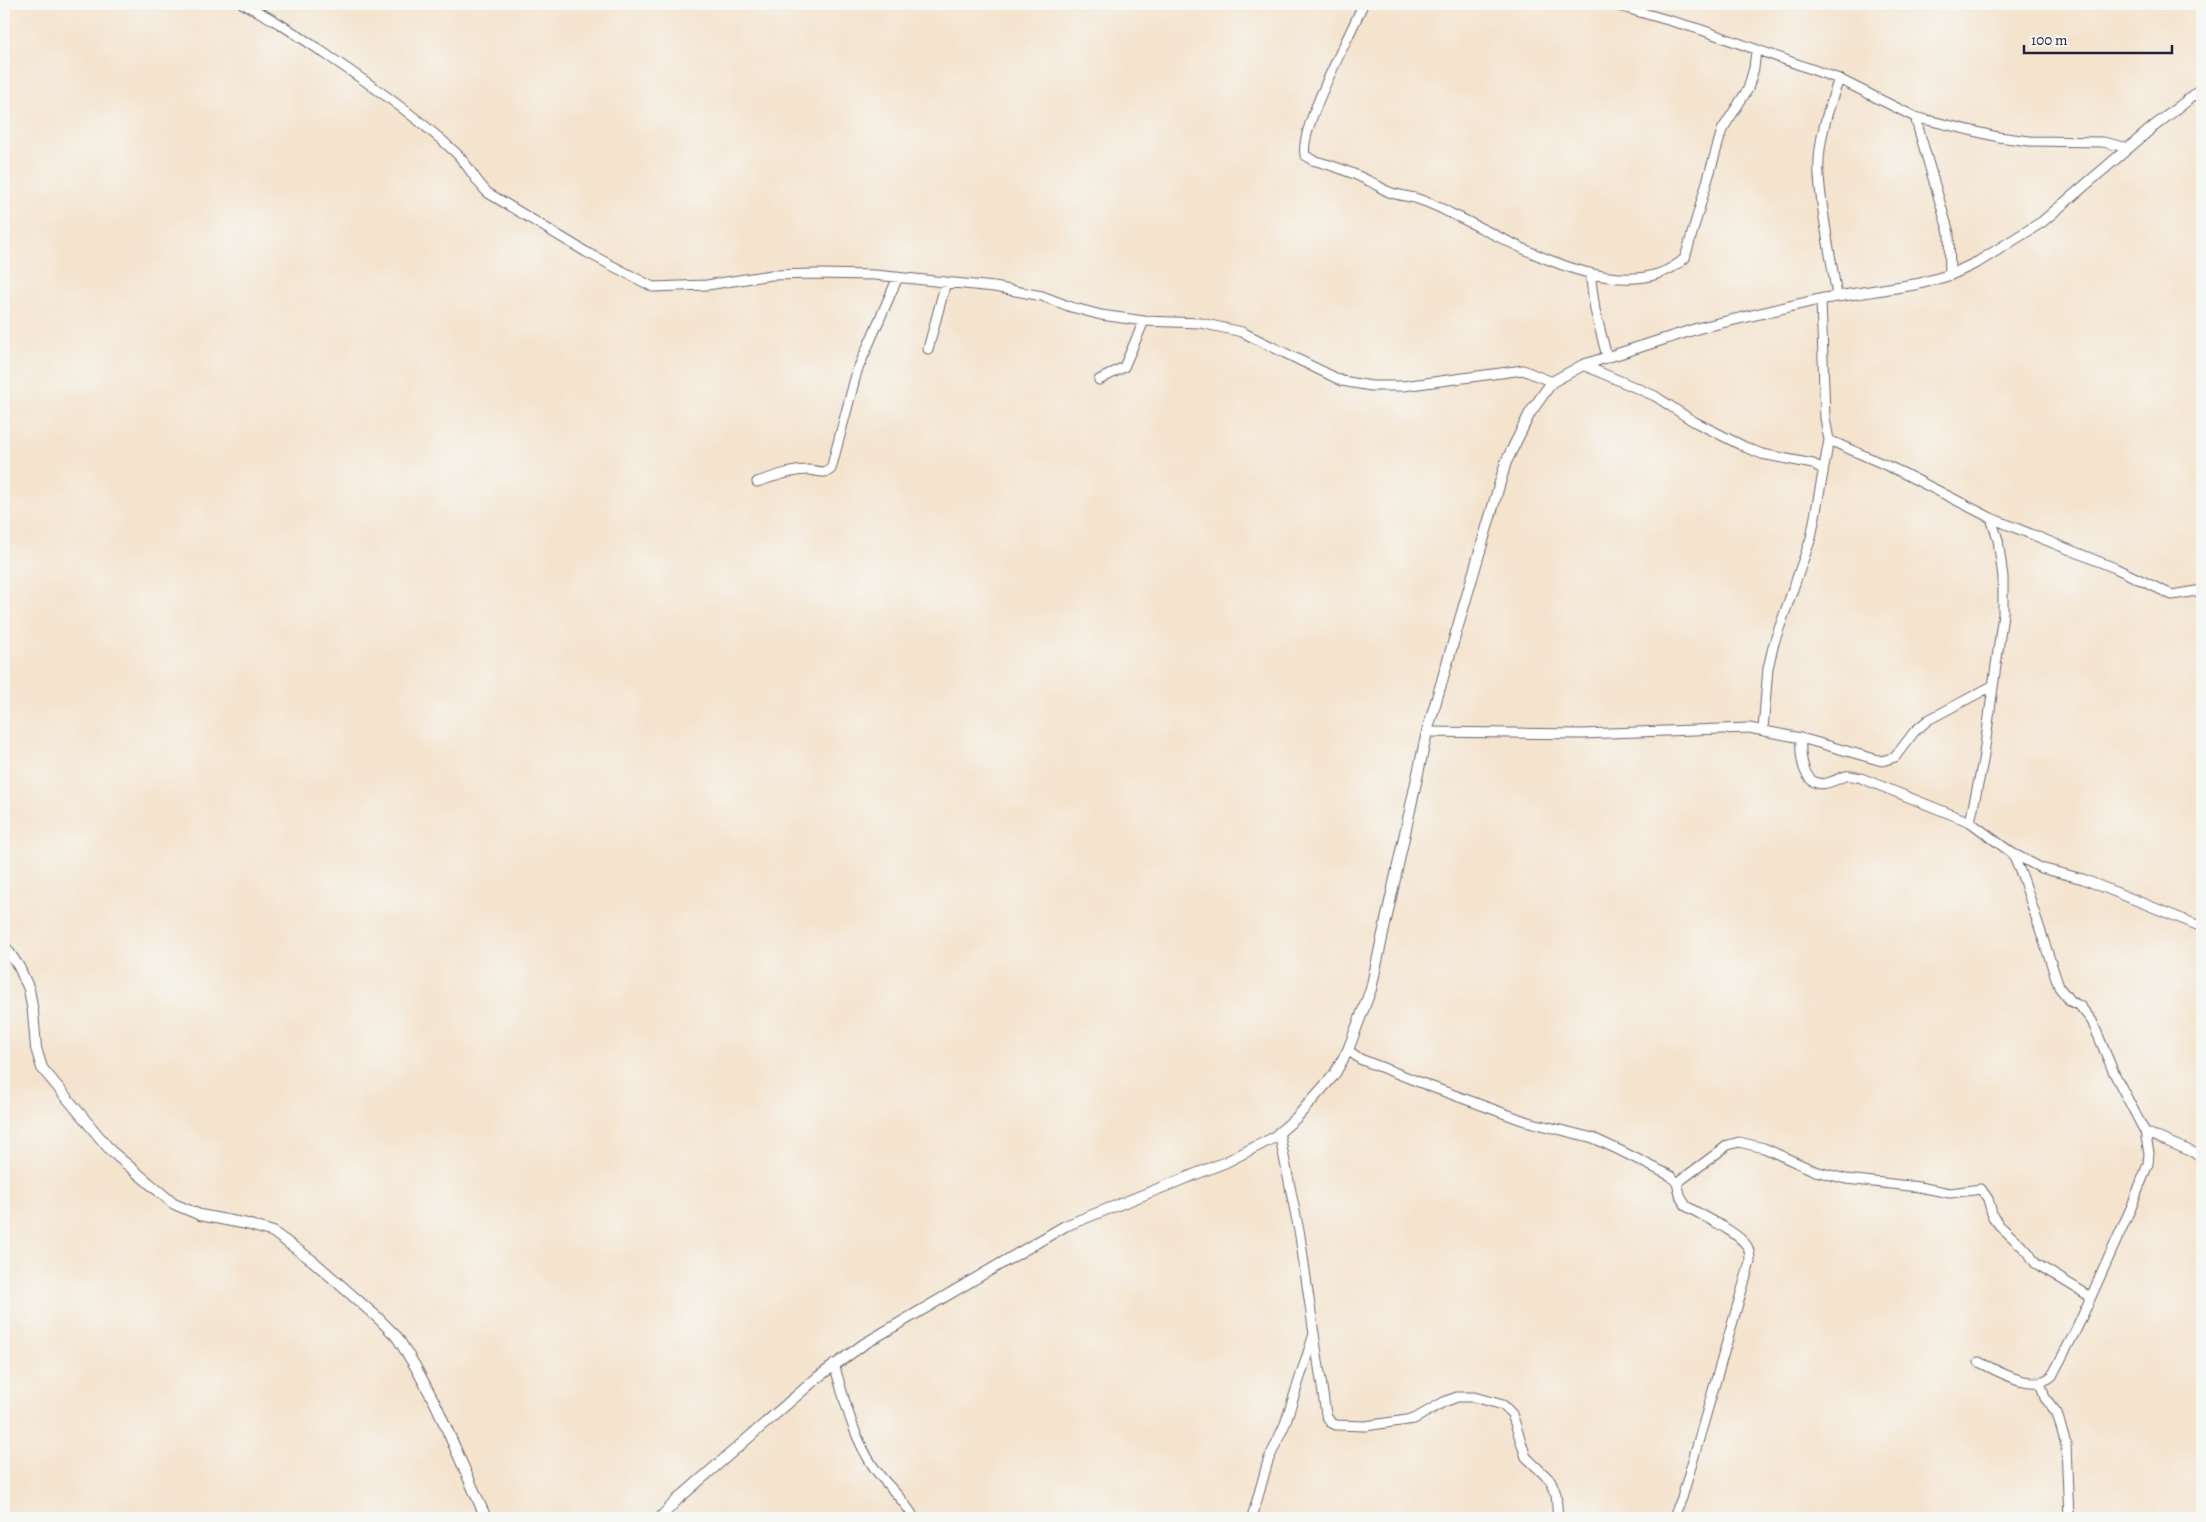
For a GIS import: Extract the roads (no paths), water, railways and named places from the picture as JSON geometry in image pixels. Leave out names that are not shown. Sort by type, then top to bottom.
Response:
[{"type":"street","points":[[243,4],[266,15],[299,36],[399,107],[457,154],[479,185],[488,193],[570,243],[646,285],[669,288],[782,275],[898,277],[946,282],[1022,292],[1094,313],[1144,321],[1202,324],[1242,332],[1342,381],[1370,386],[1403,386],[1523,370],[1552,382]]},
{"type":"street","points":[[1363,4],[1332,68],[1304,142],[1306,155],[1312,160],[1370,181],[1389,192],[1416,199],[1450,213],[1523,250],[1590,273],[1646,278],[1676,267],[1685,258],[1722,130],[1748,89],[1754,68],[1756,51]]},
{"type":"street","points":[[1612,4],[1698,29],[1839,79],[1915,117],[1998,137],[2030,141],[2103,142],[2129,148]]},
{"type":"street","points":[[1837,296],[1819,175],[1822,140],[1829,104],[1839,79]]},
{"type":"street","points":[[660,1518],[677,1500],[834,1364],[942,1296],[1065,1226],[1226,1162],[1279,1132],[1297,1117],[1334,1075],[1348,1050],[1371,989],[1427,732],[1506,462],[1530,413],[1552,382],[1583,365],[1607,356],[1699,328],[1821,299],[1918,284],[1950,275],[1978,262],[2042,222],[2202,89]]},
{"type":"street","points":[[1915,117],[1949,233],[1950,275]]},
{"type":"street","points":[[1590,273],[1595,310],[1607,356]]},
{"type":"street","points":[[757,482],[794,471],[825,472],[831,469],[856,371],[898,277]]},
{"type":"street","points":[[928,349],[946,282]]},
{"type":"street","points":[[1763,730],[1768,668],[1774,643],[1811,538],[1829,440],[1825,418],[1821,299]]},
{"type":"street","points":[[1099,380],[1124,367],[1144,321]]},
{"type":"street","points":[[1583,365],[1655,396],[1693,421],[1747,448],[1762,454],[1813,464],[1823,469]]},
{"type":"street","points":[[1829,440],[1899,471],[1991,518],[2115,568],[2172,595],[2202,590]]},
{"type":"street","points":[[1970,822],[1983,761],[2003,614],[2003,577],[1998,540],[1991,518]]},
{"type":"street","points":[[1427,732],[1581,734],[1705,728],[1763,730],[1801,738],[1875,760],[1889,760],[1895,757],[1914,732],[1928,720],[1992,686]]},
{"type":"street","points":[[1801,738],[1802,764],[1807,776],[1818,783],[1829,783],[1843,775],[1851,775],[1970,822],[2012,854],[2041,868],[2083,879],[2202,927]]},
{"type":"street","points":[[1979,1362],[2024,1380],[2040,1382],[2046,1381],[2052,1376],[2062,1360],[2132,1208],[2148,1164],[2149,1153],[2145,1132],[2114,1073],[2092,1021],[2080,1006],[2070,1001],[2059,988],[2023,878],[2012,854]]},
{"type":"street","points":[[4,946],[20,967],[29,989],[34,1012],[36,1048],[42,1068],[111,1151],[174,1204],[200,1215],[247,1224],[273,1232],[313,1261],[378,1318],[397,1337],[433,1399],[486,1518]]},
{"type":"street","points":[[1348,1050],[1360,1059],[1432,1087],[1525,1121],[1593,1138],[1642,1160],[1670,1176],[1677,1183],[1681,1198],[1686,1206],[1740,1239],[1750,1253],[1750,1262],[1704,1423],[1682,1498],[1673,1518]]},
{"type":"street","points":[[1279,1132],[1300,1236],[1326,1414],[1330,1422],[1342,1426],[1365,1426],[1406,1421],[1457,1397],[1474,1397],[1503,1405],[1512,1414],[1526,1457],[1551,1481],[1556,1494],[1558,1518]]},
{"type":"street","points":[[2145,1132],[2202,1156]]},
{"type":"street","points":[[1677,1183],[1728,1144],[1739,1142],[1764,1148],[1815,1171],[1846,1179],[1919,1186],[1950,1192],[1981,1190],[1988,1199],[1993,1217],[2028,1252],[2035,1263],[2091,1297]]},
{"type":"street","points":[[1252,1518],[1268,1461],[1285,1424],[1314,1334]]},
{"type":"street","points":[[834,1364],[850,1421],[860,1445],[876,1470],[914,1518]]},
{"type":"street","points":[[2040,1382],[2045,1398],[2057,1413],[2066,1445],[2069,1518]]}]
